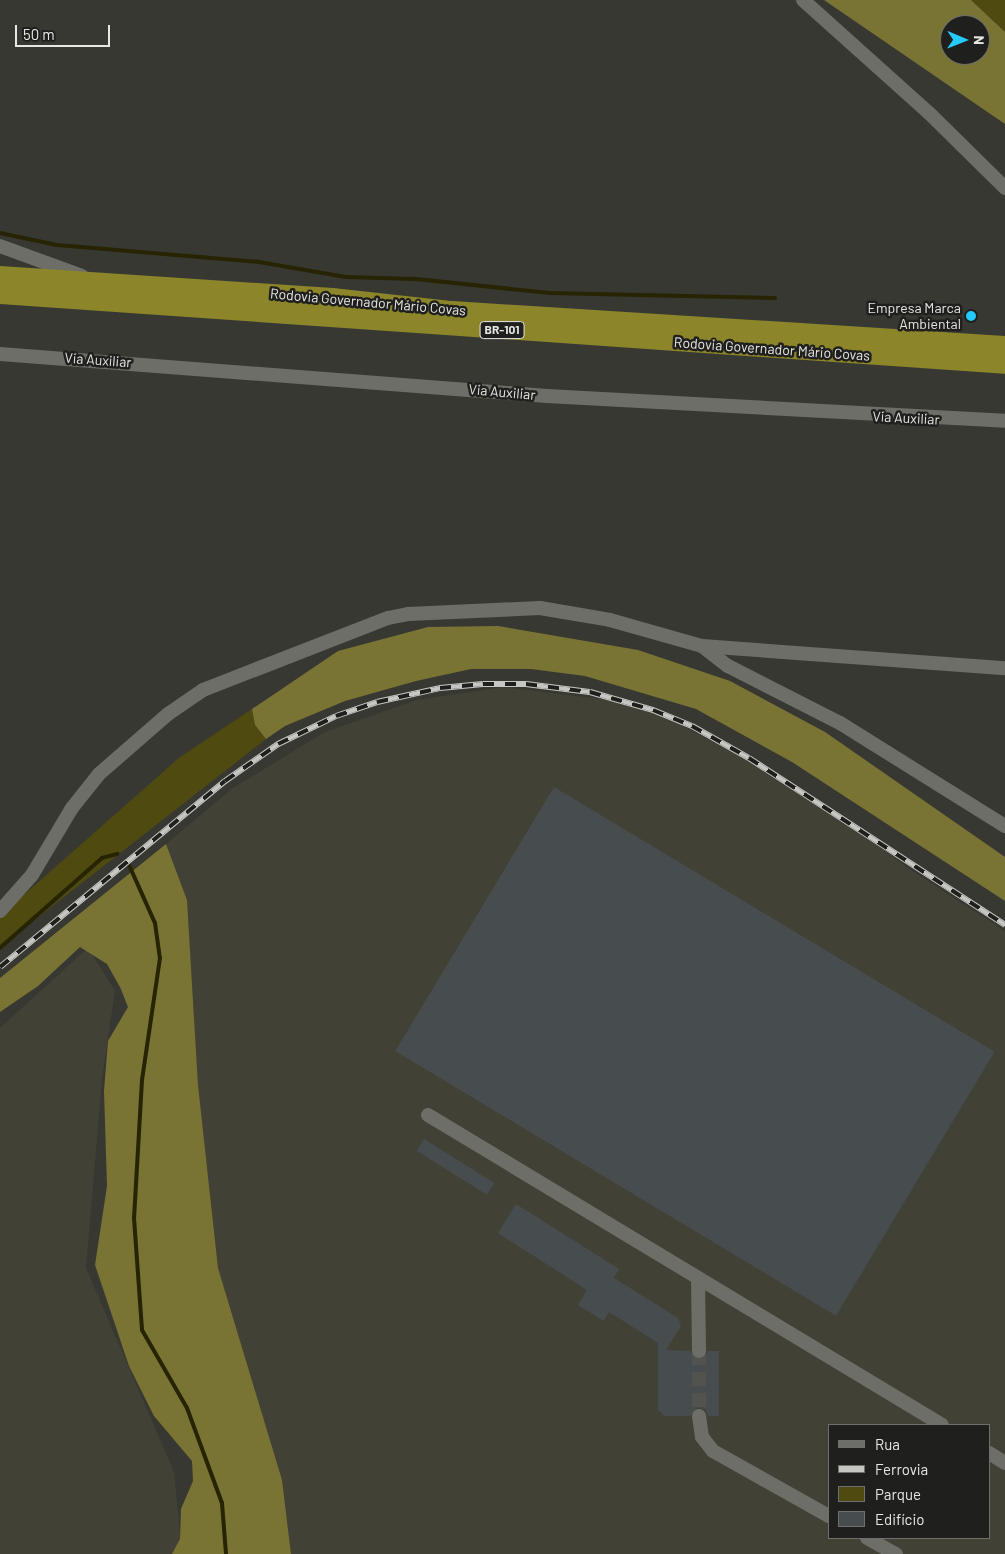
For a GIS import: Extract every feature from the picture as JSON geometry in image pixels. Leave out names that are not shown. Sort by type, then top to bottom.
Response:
[{"type":"highway","name":"Rodovia Governador Mário Covas","points":[[0,276],[332,298],[452,311],[1005,346]]},
{"type":"highway","name":"Rodovia Governador Mário Covas","points":[[0,294],[1005,364]]},
{"type":"street","points":[[803,0],[929,112],[1005,188]]},
{"type":"street","points":[[0,246],[101,283]]},
{"type":"street","name":"Via Auxiliar","points":[[0,354],[548,396],[1005,421]]},
{"type":"street","points":[[0,912],[32,875],[72,808],[99,774],[168,714],[203,690],[388,618],[408,614],[540,608],[618,622],[702,646],[1005,668]]},
{"type":"street","points":[[702,646],[728,666],[840,723],[1005,826]]},
{"type":"street","points":[[428,1115],[940,1424]]},
{"type":"street","points":[[698,1278],[698,1351]]},
{"type":"street","points":[[699,1416],[702,1437],[713,1451],[828,1515]]},
{"type":"street","points":[[990,1454],[1005,1463]]},
{"type":"street","points":[[869,1539],[896,1554]]},
{"type":"shaded area","points":[[824,0],[971,0],[987,15],[940,15],[940,65],[990,65],[990,18],[1005,32],[1005,124]]},
{"type":"shaded area","points":[[498,626],[638,650],[730,681],[825,732],[1005,857],[1005,901],[792,762],[696,709],[585,676],[531,669],[471,669],[416,681],[345,701],[285,726],[266,739],[255,725],[252,709],[338,651],[428,627]]},
{"type":"shaded area","points":[[503,687],[609,700],[662,715],[794,785],[911,870],[1005,931],[1005,1554],[291,1554],[282,1480],[218,1268],[198,1085],[187,900],[166,844],[233,788],[325,732],[417,700]]},
{"type":"shaded area","points":[[166,844],[187,900],[198,1085],[218,1268],[282,1480],[291,1554],[172,1554],[180,1539],[181,1509],[193,1481],[192,1461],[154,1416],[129,1366],[95,1265],[107,1186],[104,1091],[108,1041],[128,1007],[120,987],[107,964],[80,947],[38,986],[0,1012],[0,978]]},
{"type":"shaded area","points":[[88,948],[115,991],[102,1079],[86,1268],[174,1472],[181,1546],[175,1554],[0,1554],[0,1028]]},
{"type":"green space","points":[[971,0],[1005,0],[1005,32],[990,18],[990,15],[987,15]]},
{"type":"green space","points":[[252,709],[255,725],[266,739],[0,947],[0,916],[180,757]]},
{"type":"building","points":[[554,787],[995,1052],[836,1316],[395,1051]]},
{"type":"building","points":[[424,1139],[494,1183],[487,1195],[417,1151]]},
{"type":"building","points":[[516,1204],[619,1269],[614,1278],[678,1318],[681,1326],[666,1350],[690,1351],[699,1360],[704,1358],[708,1351],[719,1351],[719,1416],[708,1416],[706,1410],[698,1407],[690,1416],[665,1416],[658,1410],[658,1343],[609,1312],[604,1321],[578,1305],[587,1290],[498,1233]]},
{"type":"waterway","points":[[0,233],[57,245],[259,262],[346,277],[416,279],[550,293],[775,298]]},
{"type":"waterway","points":[[0,948],[102,858],[117,854]]},
{"type":"waterway","points":[[129,865],[155,923],[160,958],[142,1080],[134,1218],[142,1330],[187,1408],[222,1503],[226,1554]]},
{"type":"tunnel","points":[[699,1351],[699,1416]]},
{"type":"railway","points":[[0,967],[225,781],[278,744],[336,716],[377,702],[440,688],[483,684],[526,684],[590,692],[653,710],[692,726],[749,758],[1005,925]]},
{"type":"place","name":"Empresa Marca Ambiental","points":[[971,316]]}]
